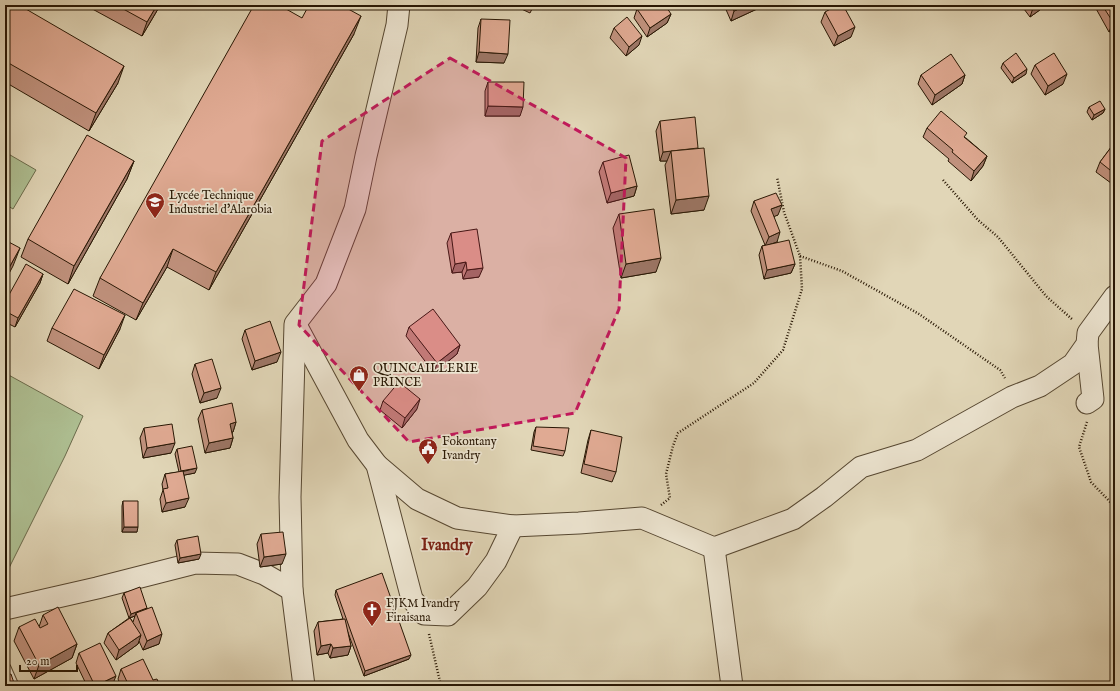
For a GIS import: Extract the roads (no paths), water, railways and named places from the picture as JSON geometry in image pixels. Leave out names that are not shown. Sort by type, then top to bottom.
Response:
[{"type":"street","points":[[304,686],[292,590],[290,497],[295,324],[326,284],[355,209],[397,25],[399,5]]},
{"type":"street","points":[[295,324],[358,440],[377,465],[417,499],[457,518],[513,526],[579,524],[642,518],[714,548],[793,519],[824,497],[861,467],[917,450],[969,420],[1017,395],[1040,386],[1073,364],[1115,296]]},
{"type":"street","points":[[1088,339],[1090,401]]},
{"type":"street","points":[[377,465],[412,599],[424,614],[448,615],[478,587],[496,561],[513,526]]},
{"type":"street","points":[[714,548],[732,686]]},
{"type":"street","points":[[5,609],[97,588],[195,563],[238,564],[264,574],[292,590]]},
{"type":"lane","points":[[5,668],[13,686]]},
{"type":"place","name":"Lycée Technique Industriel d'Alarobia","points":[[155,219]]},
{"type":"place","name":"QUINCAILLERIE PRINCE","points":[[359,392]]},
{"type":"place","name":"Fokontany Ivandry","points":[[428,465]]},
{"type":"place","name":"FJKM Ivandry Firaisana","points":[[372,627]]},
{"type":"district","name":"Ivandry","points":[[447,546]]}]
